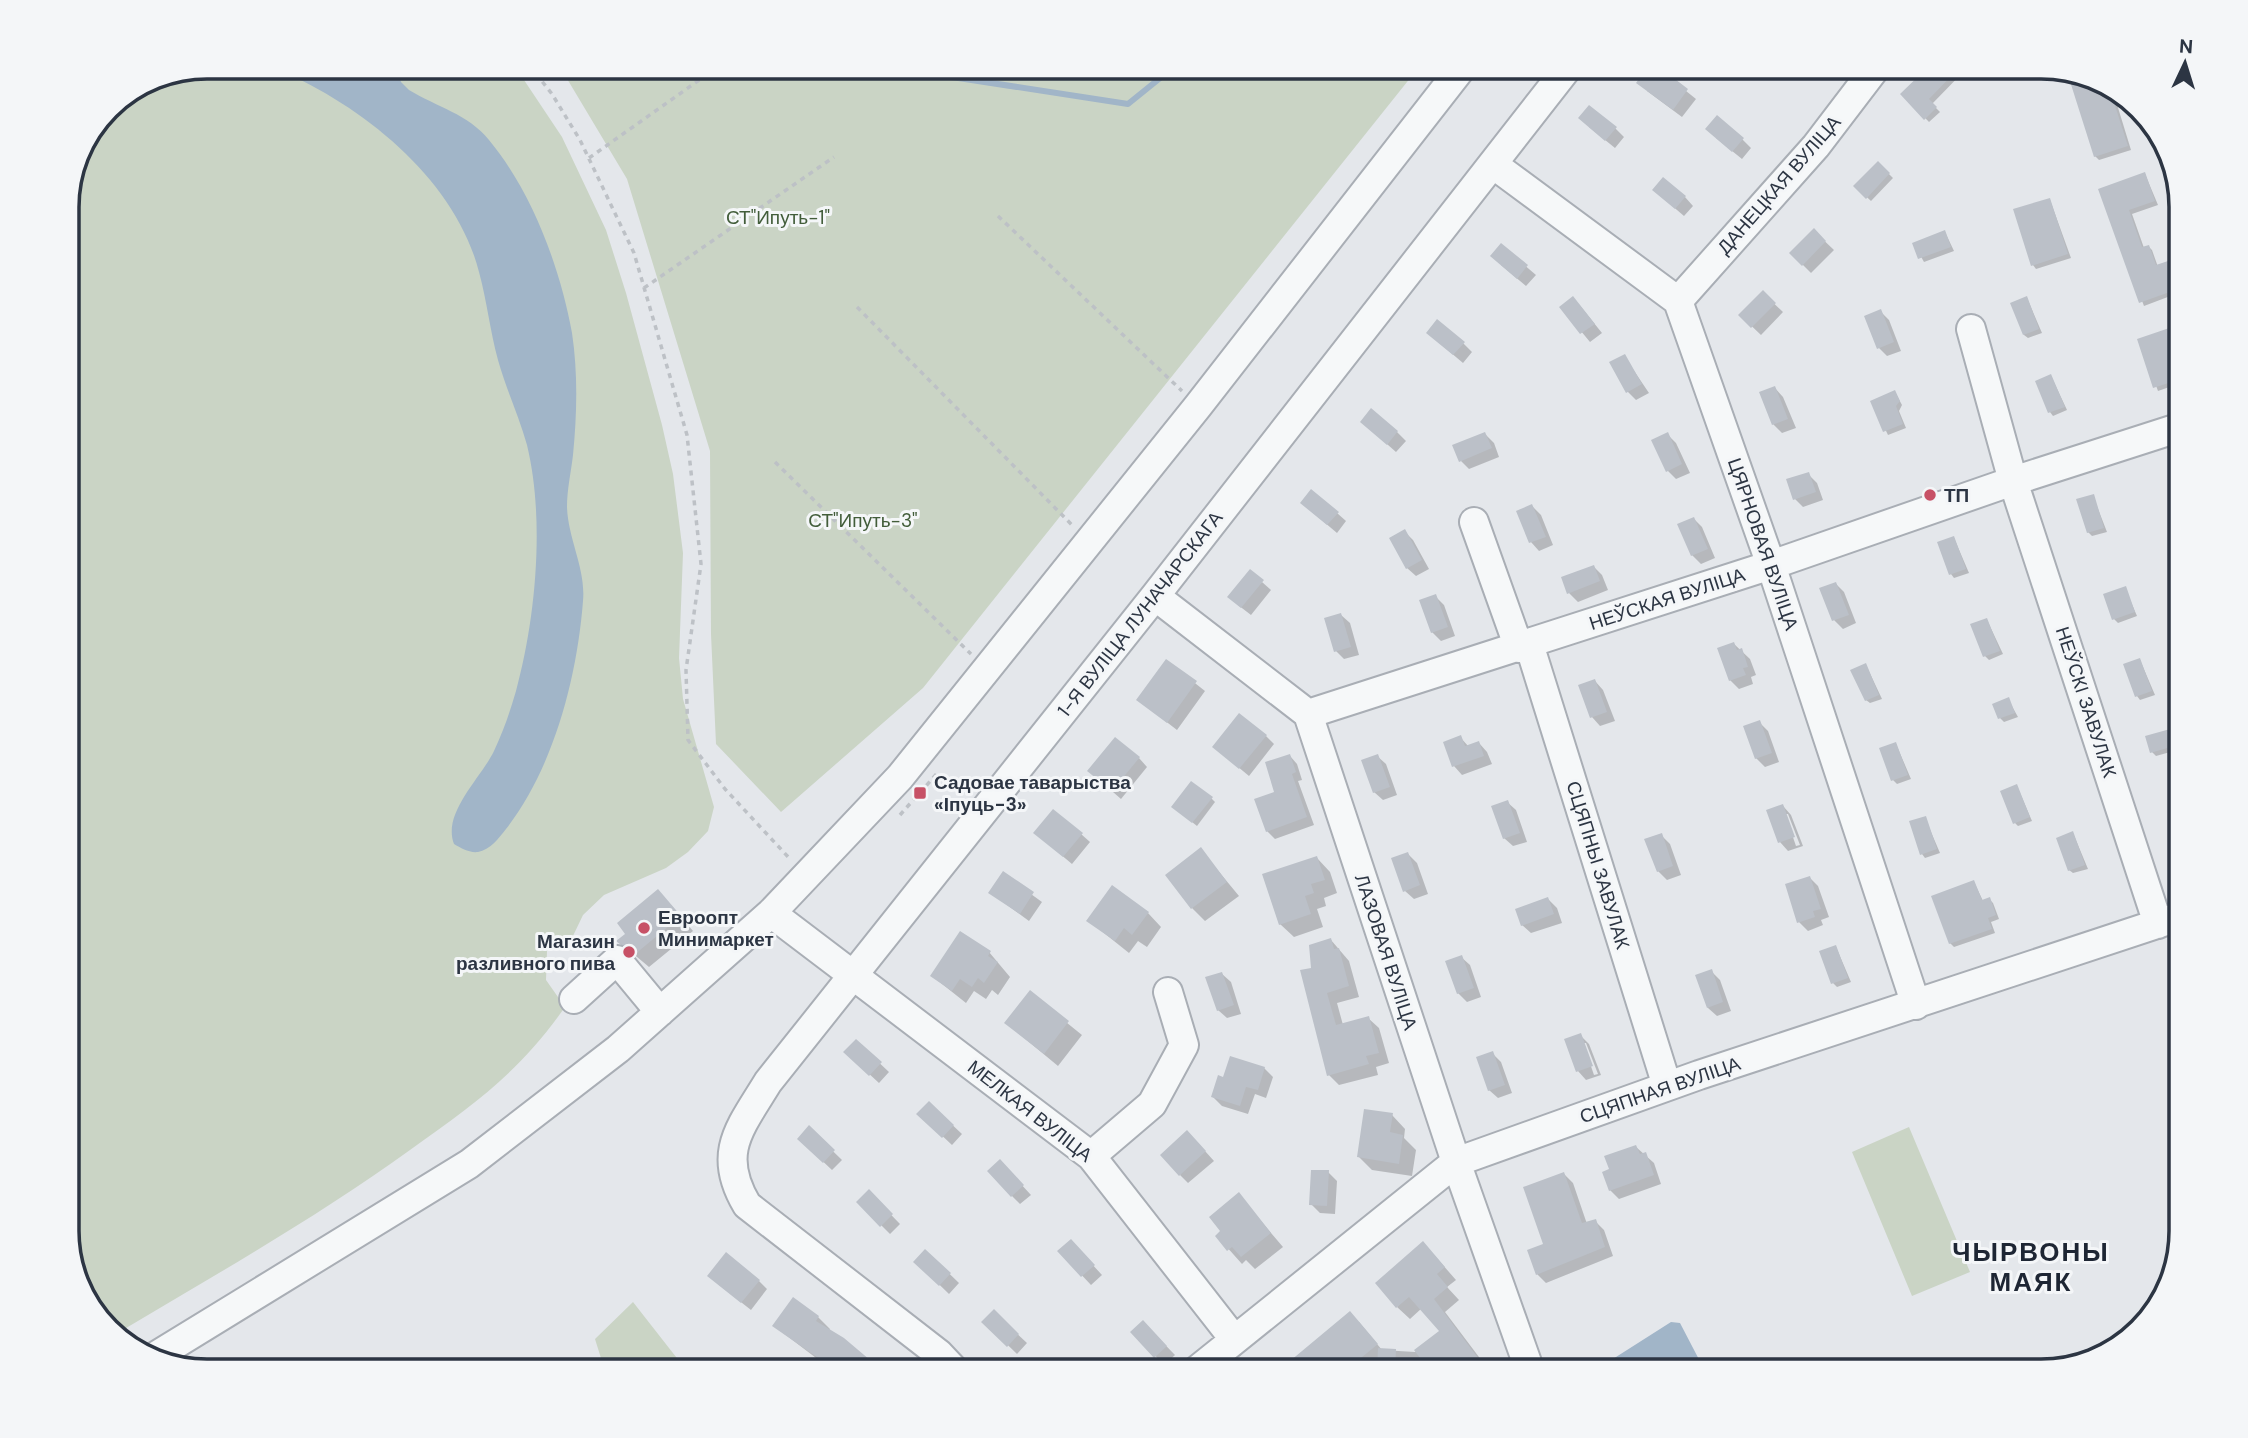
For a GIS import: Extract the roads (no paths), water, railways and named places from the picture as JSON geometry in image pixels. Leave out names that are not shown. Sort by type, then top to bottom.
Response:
[{"type":"street","points":[[164,1351],[469,1164],[558,1098],[771,913],[900,777],[988,670],[1198,407],[1453,79]]},
{"type":"street","name":"1-Я ВУЛІЦА ЛУНАЧАРСКАГА","points":[[944,1359],[747,1205],[731,1170],[732,1148],[740,1127],[768,1082],[1155,596],[1559,79]]},
{"type":"street","name":"ДАНЕЦКАЯ ВУЛІЦА","points":[[1678,301],[1816,146],[1867,79]]},
{"type":"street","points":[[1494,165],[1678,301]]},
{"type":"street","name":"ЦЯРНОВАЯ ВУЛІЦА","points":[[1678,301],[1771,565],[1916,1005]]},
{"type":"street","points":[[1971,329],[2013,481]]},
{"type":"street","name":"НЕЎСКАЯ ВУЛІЦА","points":[[1308,715],[1771,565],[2013,481],[2169,431]]},
{"type":"street","name":"НЕЎСКІ ЗАВУЛАК","points":[[2013,481],[2169,917]]},
{"type":"street","points":[[1475,522],[1523,646]]},
{"type":"street","points":[[1155,596],[1308,715]]},
{"type":"street","name":"СЦЯПНЫ ЗАВУЛАК","points":[[1523,646],[1667,1086]]},
{"type":"street","name":"ЛАЗОВАЯ ВУЛІЦА","points":[[1308,715],[1456,1162],[1526,1359]]},
{"type":"street","name":"МЕЛКАЯ ВУЛІЦА","points":[[771,913],[1091,1156],[1234,1339]]},
{"type":"street","name":"СЦЯПНАЯ ВУЛІЦА","points":[[1210,1359],[1456,1162],[1667,1086],[2169,920]]},
{"type":"street","points":[[574,999],[617,960],[660,1012]]},
{"type":"street","points":[[1091,1156],[1152,1104],[1184,1045],[1168,992]]},
{"type":"water","points":[[298,79],[400,79],[409,90],[452,112],[481,131],[504,161],[531,207],[552,257],[567,308],[574,348],[576,394],[567,507],[582,577],[580,630],[569,691],[550,750],[523,805],[497,840],[478,852],[468,851],[454,844],[453,820],[494,751],[514,699],[523,663],[533,601],[537,536],[533,474],[527,445],[498,360],[479,272],[467,237],[449,205],[426,175],[399,147],[369,122]]},
{"type":"water","points":[[1671,1322],[1680,1323],[1699,1359],[1613,1359]]},
{"type":"waterway","points":[[965,79],[1128,104],[1159,79]]},
{"type":"place","name":"ТП","points":[[1930,495]]},
{"type":"place","name":"Садовае таварыства «Іпуць-3»","points":[[920,793]]},
{"type":"place","name":"Евроопт Минимаркет","points":[[644,928]]},
{"type":"place","name":"Магазин разливного пива","points":[[629,952]]},
{"type":"district","name":"ЧЫРВОНЫ МАЯК","points":[[2031,1267]]},
{"type":"park label","name":"СТ\"Ипуть-1\"","points":[[778,217]]},
{"type":"park label","name":"СТ\"Ипуть-3\"","points":[[863,520]]}]
